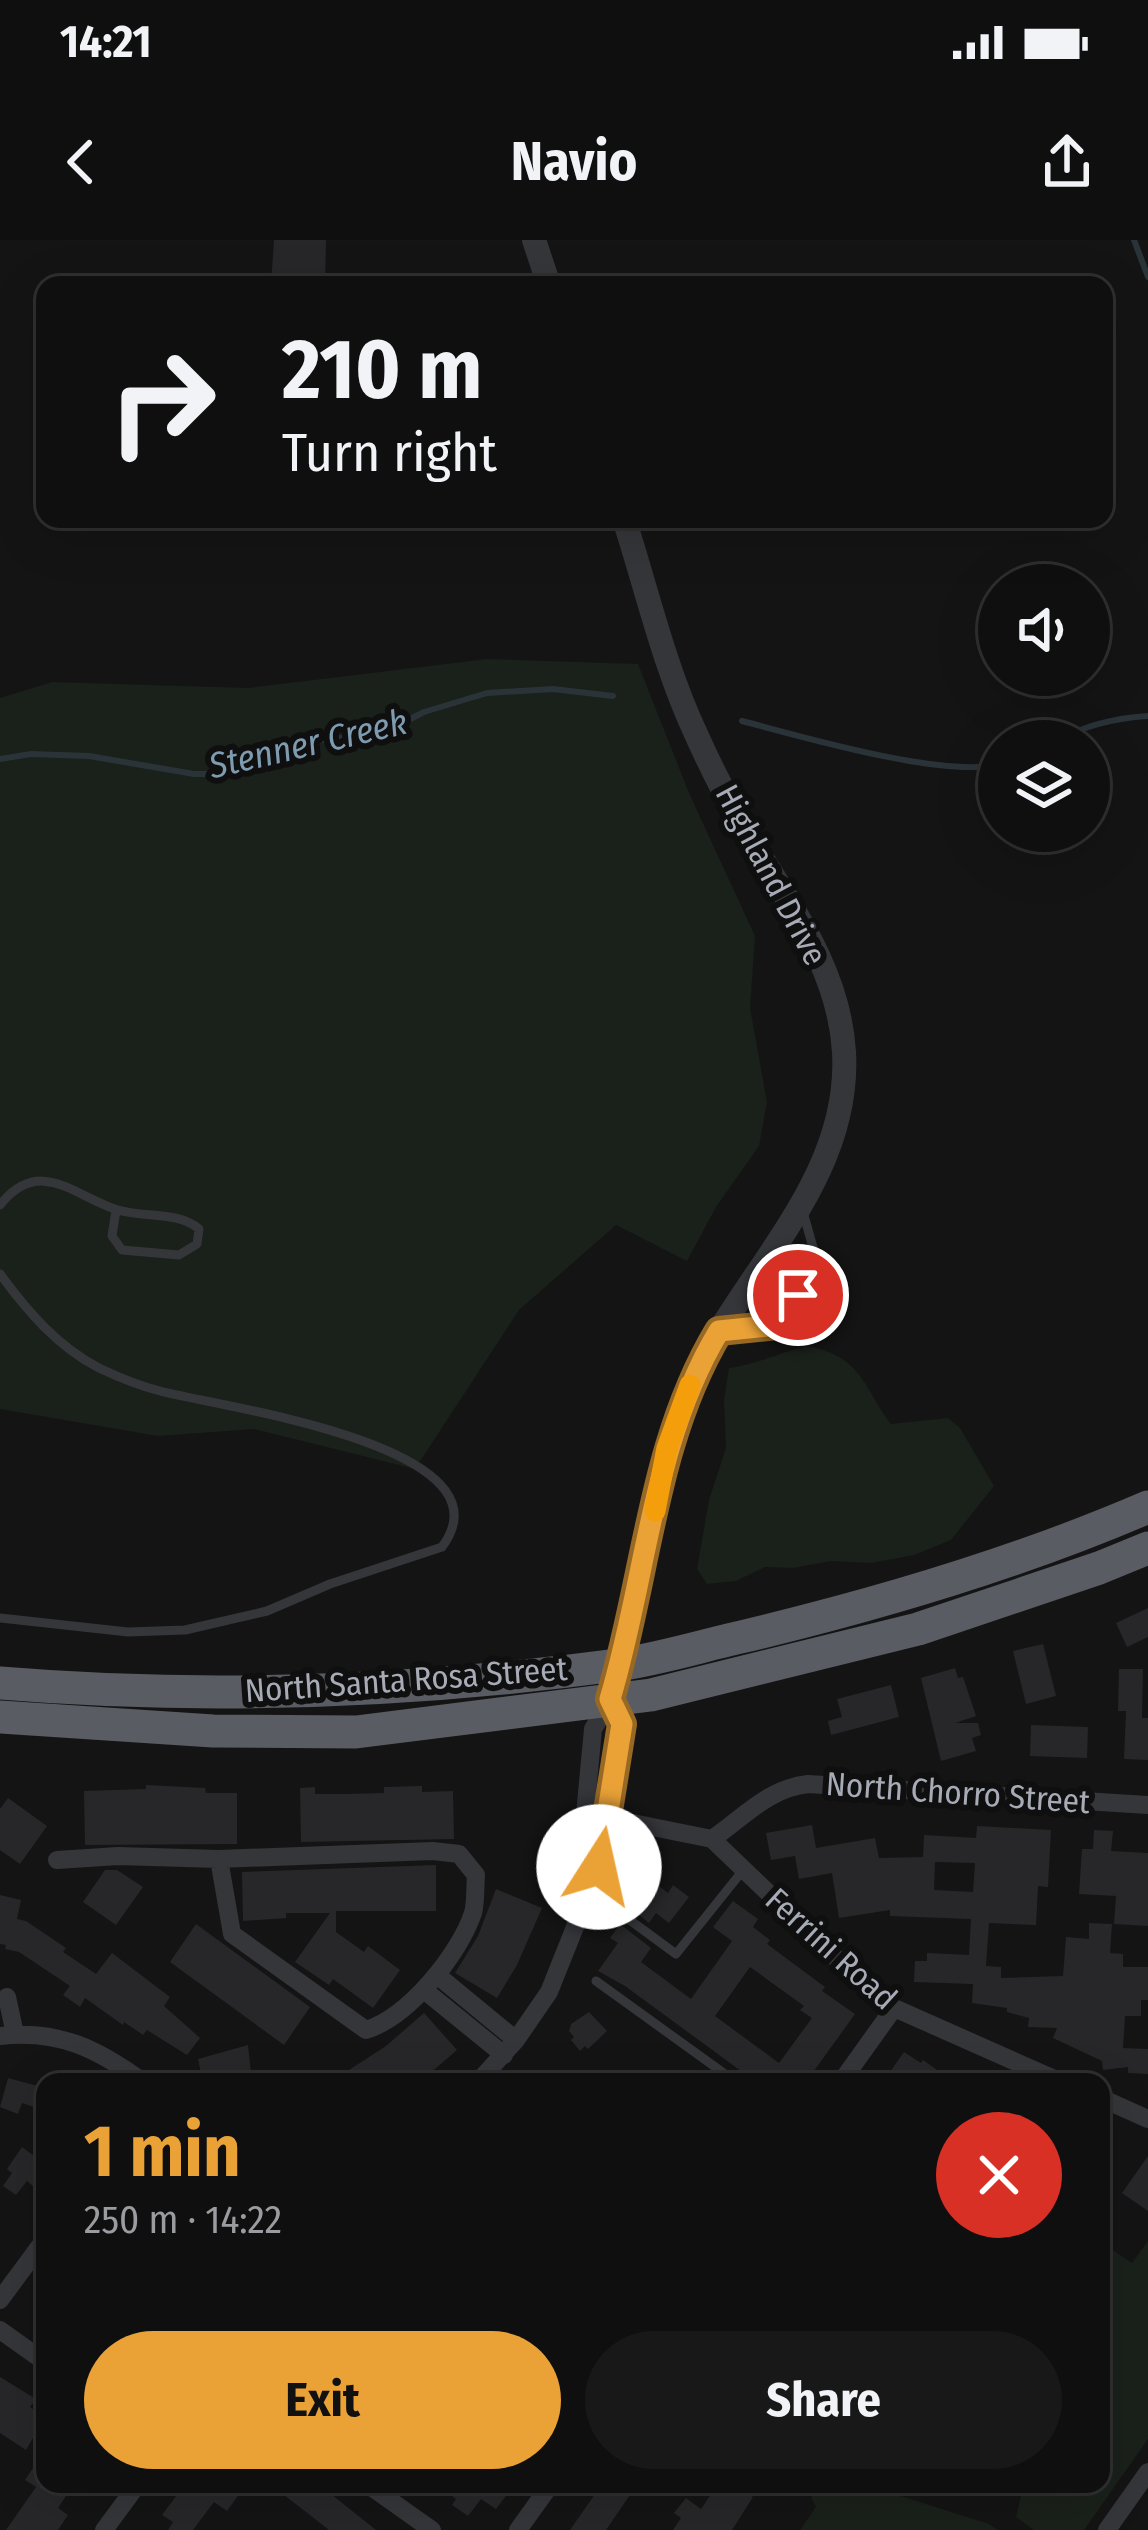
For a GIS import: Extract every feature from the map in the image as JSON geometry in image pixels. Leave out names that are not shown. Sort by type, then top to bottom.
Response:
[{"type":"highway","name":"North Santa Rosa Street","points":[[0,1683],[96,1691],[255,1692],[381,1687],[621,1665],[840,1614],[1086,1534],[1148,1507]]},
{"type":"highway","name":"North Santa Rosa Street","points":[[0,1717],[213,1731],[356,1732],[651,1695],[918,1629],[1148,1548]]},
{"type":"street","points":[[534,240],[546,276]]},
{"type":"street","name":"Highland Drive","points":[[573,1936],[593,1730],[621,1665],[667,1448],[699,1365],[822,1163],[841,1095],[844,1052],[837,1005],[811,936],[739,820],[696,736],[627,528]]},
{"type":"street","name":"Highland Drive","points":[[486,2073],[549,1991],[599,1867],[622,1724],[610,1699]]},
{"type":"street","name":"North Chorro Street","points":[[712,1839],[785,1786],[808,1784],[1148,1805]]},
{"type":"street","points":[[608,1819],[712,1839]]},
{"type":"street","name":"Ferrini Road","points":[[712,1839],[883,2003],[1040,2073]]},
{"type":"street","points":[[58,1860],[459,1854],[476,1875],[473,1912],[430,1982],[387,2023],[366,2030],[232,1934],[219,1859]]},
{"type":"street","points":[[430,1982],[510,2048]]},
{"type":"street","points":[[7,1997],[7,2035],[47,2034],[71,2040],[130,2073]]},
{"type":"street","points":[[847,2073],[894,2008]]},
{"type":"street","points":[[1110,2102],[1148,2119]]},
{"type":"street","points":[[0,2300],[36,2251]]},
{"type":"street","points":[[0,2330],[36,2356]]},
{"type":"street","points":[[1107,2530],[1148,2472]]},
{"type":"street","points":[[104,2530],[131,2493]]},
{"type":"street","points":[[380,2493],[432,2530]]},
{"type":"street","points":[[518,2530],[545,2493]]},
{"type":"lane","points":[[0,1205],[9,1193],[32,1182],[59,1182],[116,1210],[187,1220],[199,1229],[196,1244],[178,1256],[122,1250],[112,1236],[116,1210]]},
{"type":"lane","points":[[719,1331],[778,1325],[808,1280],[818,1264],[800,1204]]},
{"type":"lane","points":[[0,1274],[40,1324],[98,1367],[156,1390],[346,1434],[399,1454],[445,1489],[454,1510],[453,1532],[442,1547],[330,1584],[267,1611],[185,1630],[128,1632],[0,1618]]},
{"type":"lane","points":[[627,1918],[676,1954],[744,1869]]},
{"type":"lane","points":[[596,1982],[723,2073]]},
{"type":"shaded area","points":[[487,659],[638,664],[689,793],[755,936],[750,1008],[767,1102],[759,1146],[716,1207],[687,1261],[616,1225],[519,1310],[415,1469],[254,1429],[158,1436],[0,1409],[0,698],[52,682],[248,688]]},
{"type":"shaded area","points":[[808,1346],[850,1365],[891,1424],[948,1418],[960,1428],[994,1486],[951,1540],[914,1555],[871,1563],[765,1567],[736,1581],[707,1584],[697,1569],[709,1500],[726,1448],[724,1400],[729,1368]]},
{"type":"shaded area","points":[[1148,2241],[1148,2439],[1084,2530],[1034,2530],[1016,2517],[1022,2493],[1110,2493],[1110,2248],[1132,2263]]},
{"type":"shaded area","points":[[815,2493],[891,2493],[998,2530],[800,2530],[816,2507],[811,2498]]},
{"type":"building","points":[[274,240],[326,240],[325,276],[272,276]]},
{"type":"building","points":[[1148,1608],[1148,1637],[1127,1647],[1116,1623]]},
{"type":"building","points":[[1043,1644],[1056,1696],[1026,1704],[1013,1651]]},
{"type":"building","points":[[955,1668],[958,1678],[963,1677],[976,1716],[955,1723],[978,1723],[981,1735],[972,1738],[976,1751],[941,1761],[921,1678]]},
{"type":"building","points":[[1119,1669],[1143,1669],[1142,1718],[1148,1718],[1148,1760],[1124,1759],[1126,1711],[1118,1711]]},
{"type":"building","points":[[891,1685],[899,1717],[831,1735],[828,1721],[842,1717],[837,1699]]},
{"type":"building","points":[[1031,1725],[1088,1727],[1087,1758],[1030,1756]]},
{"type":"building","points":[[146,1785],[237,1793],[237,1844],[85,1845],[84,1791],[146,1789]]},
{"type":"building","points":[[422,1786],[422,1792],[453,1791],[454,1839],[301,1842],[300,1788],[315,1787],[315,1794],[347,1794]]},
{"type":"building","points":[[8,1798],[47,1826],[20,1864],[0,1850],[0,1809]]},
{"type":"building","points":[[812,1825],[816,1848],[875,1838],[879,1858],[923,1857],[924,1835],[976,1838],[977,1826],[1051,1830],[1048,1887],[1038,1886],[1036,1925],[989,1923],[986,1966],[1001,1967],[1001,1978],[1063,1976],[1066,1937],[1089,1939],[1089,1923],[1112,1924],[1110,1953],[1123,1954],[1123,1967],[1148,1967],[1148,2000],[1141,2000],[1141,2016],[1125,2016],[1123,2048],[1148,2049],[1148,2074],[1128,2073],[1128,2067],[1103,2070],[1102,2061],[1053,2038],[1057,2028],[1028,2027],[1029,2018],[1007,2012],[1007,2008],[972,2003],[973,1984],[914,1982],[915,1961],[927,1961],[927,1953],[969,1955],[971,1919],[890,1916],[890,1910],[839,1918],[832,1873],[799,1879],[795,1856],[771,1860],[766,1833]],"holes":[[[935,1862],[975,1863],[973,1892],[934,1890]]]},
{"type":"building","points":[[1094,1830],[1113,1831],[1111,1851],[1148,1853],[1148,1926],[1114,1924],[1116,1896],[1079,1894],[1082,1849],[1093,1849]]},
{"type":"building","points":[[436,1865],[436,1911],[336,1911],[336,1932],[364,1952],[368,1946],[400,1970],[373,2008],[333,1979],[329,1985],[295,1962],[330,1913],[286,1913],[286,1918],[243,1921],[242,1872]]},
{"type":"building","points":[[105,1870],[117,1870],[143,1887],[116,1925],[83,1902]]},
{"type":"building","points":[[637,1882],[648,1890],[654,1882],[668,1893],[673,1885],[689,1897],[669,1923],[656,1913],[649,1923],[622,1901]]},
{"type":"building","points":[[496,1889],[542,1908],[497,1998],[455,1973],[478,1936]]},
{"type":"building","points":[[0,1895],[21,1900],[17,1919],[66,1948],[63,1952],[96,1974],[112,1953],[170,1997],[164,2006],[200,2038],[187,2055],[147,2030],[143,2035],[123,2025],[85,1998],[80,2007],[63,1995],[70,1986],[19,1952],[5,1949],[0,1944]]},
{"type":"building","points":[[733,1901],[758,1919],[753,1927],[770,1940],[767,1944],[855,2014],[812,2073],[744,2073],[598,1971],[618,1943],[610,1938],[620,1924],[651,1948],[641,1962],[691,1999],[732,1941],[713,1927]],"holes":[[[750,1967],[804,2006],[800,2010],[812,2018],[779,2063],[715,2016]]]},
{"type":"building","points":[[196,1924],[310,2007],[284,2045],[170,1962]]},
{"type":"building","points":[[589,2012],[607,2031],[580,2051],[569,2031],[571,2024]]},
{"type":"building","points":[[424,2013],[457,2050],[430,2073],[349,2070]]},
{"type":"building","points":[[248,2045],[251,2073],[201,2073],[198,2059]]},
{"type":"building","points":[[904,2052],[941,2073],[889,2073]]},
{"type":"building","points":[[8,2078],[36,2086],[36,2108],[22,2103],[18,2114],[0,2107]]},
{"type":"building","points":[[22,2147],[36,2157],[36,2182],[33,2186],[27,2181],[16,2195],[3,2186],[12,2173],[7,2169]]},
{"type":"building","points":[[1148,2156],[1148,2211],[1122,2193]]},
{"type":"building","points":[[0,2377],[36,2399],[30,2407],[36,2411],[36,2433],[26,2450],[0,2433]]},
{"type":"building","points":[[35,2465],[36,2466],[36,2487],[25,2480]]},
{"type":"building","points":[[36,2487],[36,2493],[68,2493],[58,2508],[68,2515],[58,2530],[6,2530]]},
{"type":"building","points":[[178,2493],[240,2493],[227,2511],[214,2502],[193,2530],[168,2530],[173,2522],[162,2515]]},
{"type":"building","points":[[282,2493],[330,2493],[376,2530],[329,2530]]},
{"type":"building","points":[[448,2493],[508,2493],[496,2509],[481,2499],[468,2516],[452,2505],[456,2499]]},
{"type":"building","points":[[596,2493],[631,2493],[606,2530],[570,2530]]},
{"type":"building","points":[[712,2493],[753,2497],[732,2530],[673,2530],[681,2518],[674,2513],[686,2498],[701,2509]]},
{"type":"waterway","points":[[1134,240],[1148,277]]},
{"type":"waterway","name":"Stenner Creek","points":[[0,759],[31,754],[89,756],[216,774],[283,744],[381,734],[424,712],[487,693],[553,689],[613,696]]},
{"type":"waterway","name":"Stenner Creek","points":[[1110,721],[1148,716]]},
{"type":"waterway","name":"Stenner Creek","points":[[742,721],[909,761],[978,767]]},
{"type":"slow traffic","points":[[655,1511],[667,1448],[690,1385]]},
{"type":"route","points":[[599,1867],[622,1724],[610,1699],[628,1638],[667,1448],[681,1406],[719,1331],[778,1325],[798,1295]]}]
